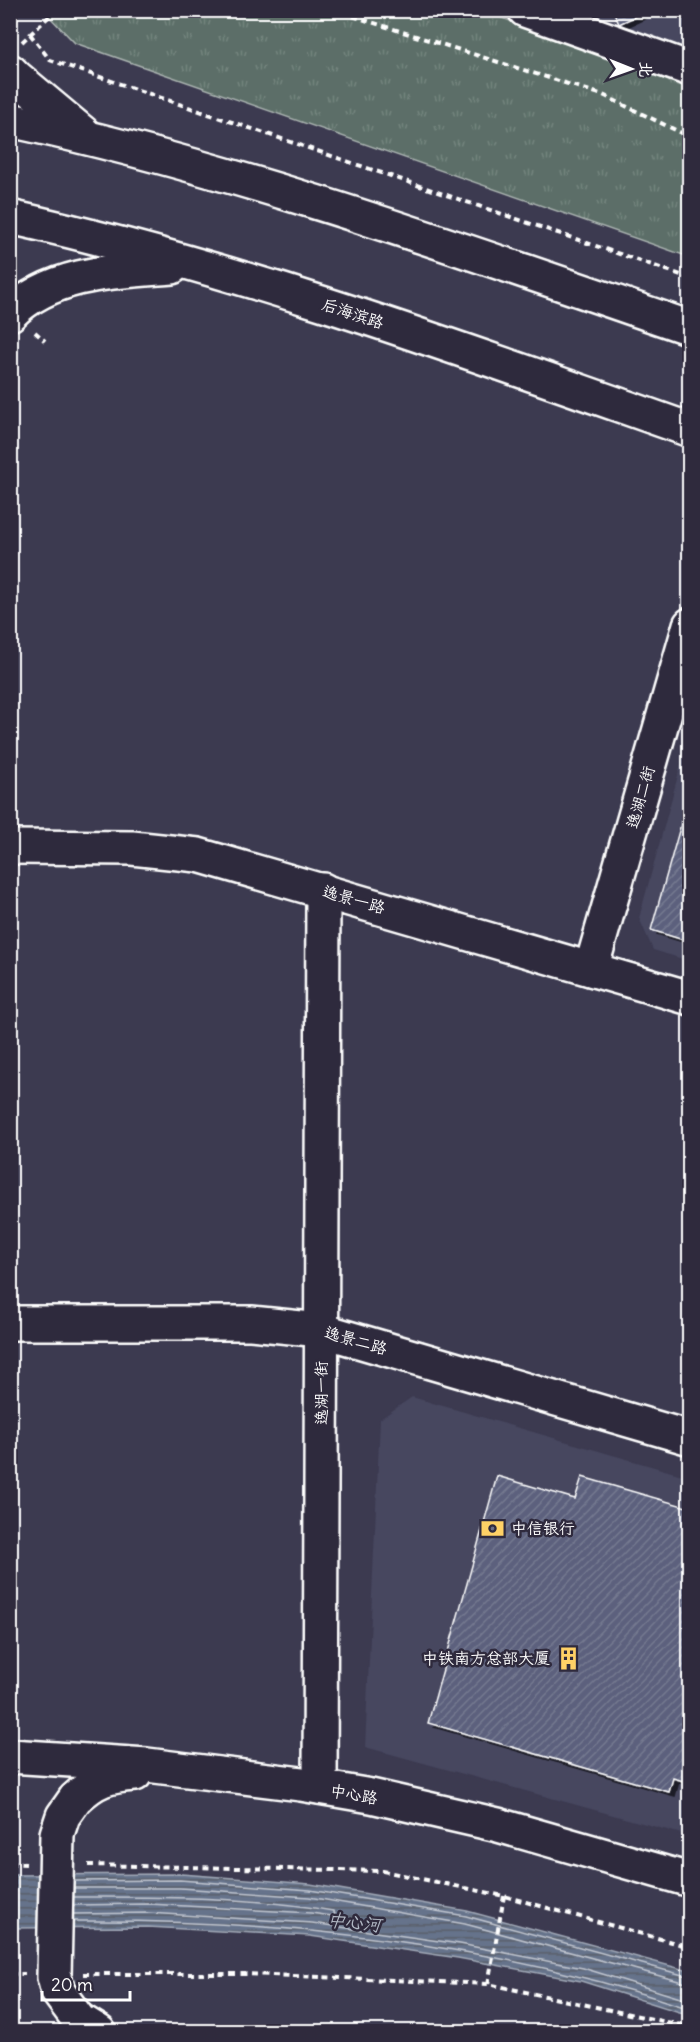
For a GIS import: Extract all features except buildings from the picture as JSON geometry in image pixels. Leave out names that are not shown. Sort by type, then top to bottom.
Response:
[{"type":"street","points":[[525,10],[690,69]]},
{"type":"street","points":[[10,71],[89,138]]},
{"type":"street","points":[[10,120],[89,138],[401,228],[690,328]]},
{"type":"street","name":"后海滨路","points":[[10,217],[196,265],[304,297],[419,334],[690,430]]},
{"type":"street","points":[[10,314],[41,292],[66,282],[102,273],[196,265]]},
{"type":"street","name":"逸湖二街","points":[[591,969],[690,625]]},
{"type":"street","name":"逸景一路","points":[[10,847],[132,848],[161,850],[208,858],[690,998]]},
{"type":"street","name":"逸湖一街","points":[[320,1787],[323,890]]},
{"type":"street","name":"逸景二路","points":[[10,1323],[251,1323],[321,1330],[690,1437]]},
{"type":"street","name":"中心路","points":[[10,1756],[97,1760],[320,1787],[433,1809],[498,1825],[690,1880]]},
{"type":"street","points":[[89,2025],[58,1992],[54,1977],[57,1834],[63,1816],[75,1798],[90,1785],[109,1776],[206,1772]]},
{"type":"path","points":[[56,10],[30,34],[50,60],[690,278]]},
{"type":"path","points":[[333,10],[603,95],[690,137]]},
{"type":"path","points":[[10,1863],[34,1864]]},
{"type":"path","points":[[80,1865],[382,1871],[504,1896],[690,1947]]},
{"type":"path","points":[[488,1984],[504,1896]]},
{"type":"path","points":[[10,1974],[34,1974]]},
{"type":"path","points":[[81,1974],[247,1974],[488,1984],[690,2027]]},
{"type":"shaded area","points":[[564,11],[689,11],[689,27],[679,52]]},
{"type":"shaded area","points":[[689,735],[689,961],[653,950],[639,918]]},
{"type":"shaded area","points":[[412,1397],[689,1477],[689,1836],[365,1747],[380,1419]]},
{"type":"green space","points":[[44,11],[482,11],[689,83],[689,257],[75,43]]},
{"type":"water","name":"中心河","points":[[181,1874],[310,1884],[467,1911],[689,1971],[689,2015],[581,1981],[458,1958],[310,1936],[148,1927],[11,1928],[10,1875]]},
{"type":"place","name":"中信银行","points":[[493,1528]]},
{"type":"place","name":"中铁南方总部大厦","points":[[568,1658]]}]
